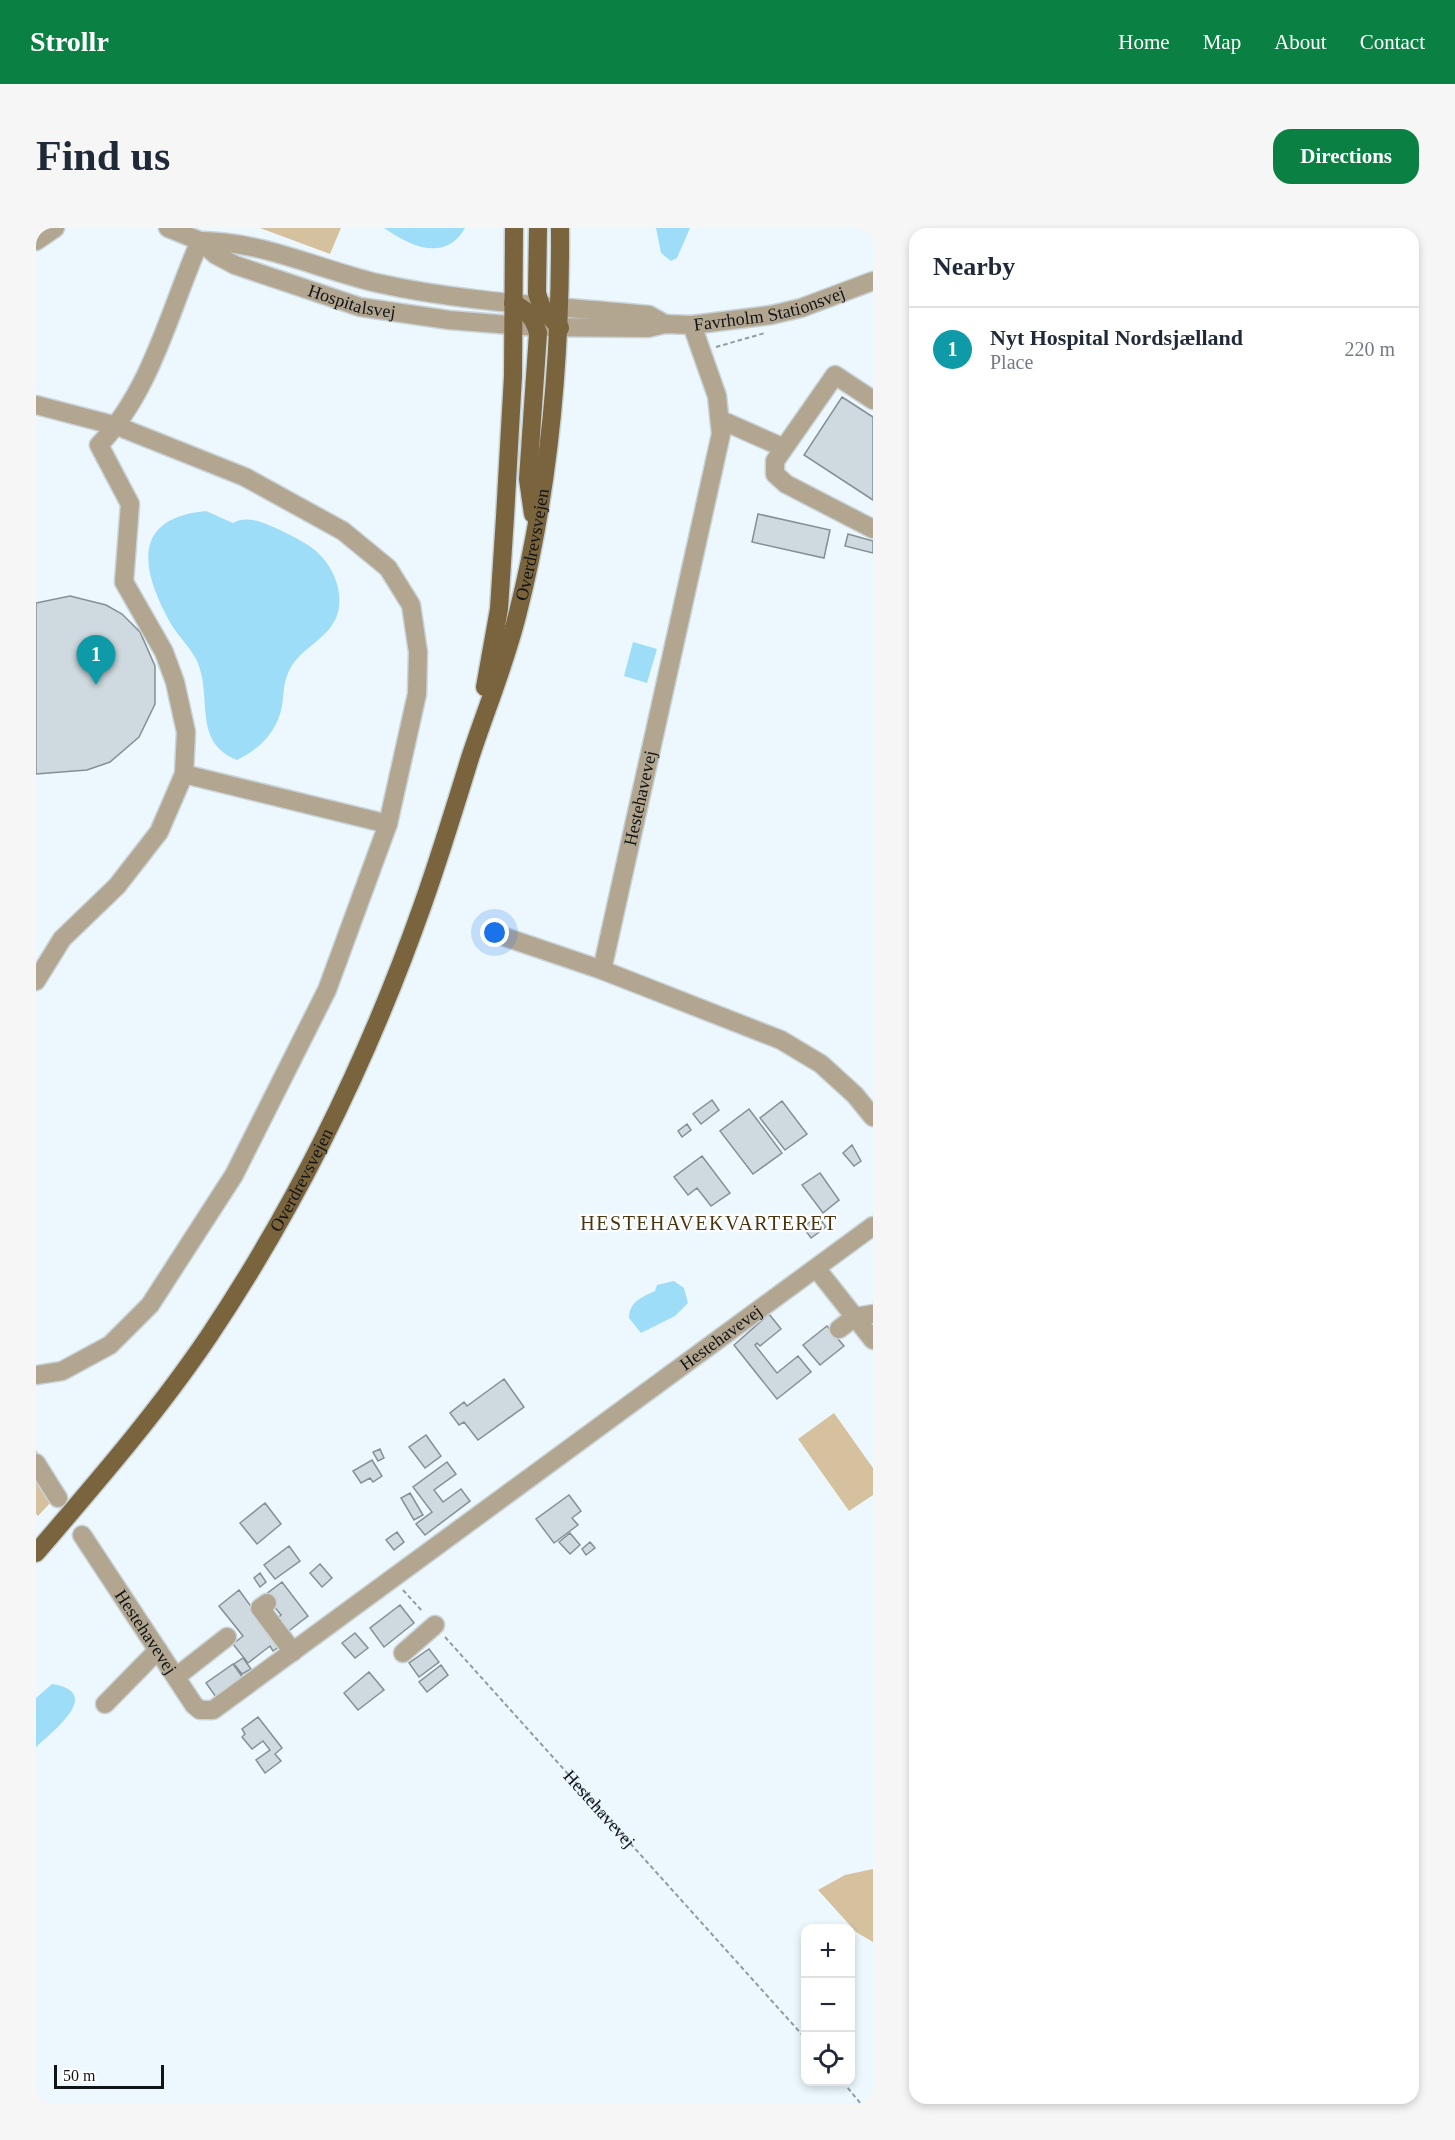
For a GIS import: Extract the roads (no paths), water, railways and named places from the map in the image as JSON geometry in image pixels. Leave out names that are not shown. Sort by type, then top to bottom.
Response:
[{"type":"main road","name":"Overdrevsvejen","points":[[471,754],[499,609],[513,376],[514,228]]},
{"type":"main road","points":[[538,228],[537,293],[541,306],[560,328]]},
{"type":"main road","name":"Overdrevsvejen","points":[[36,1553],[159,1405],[208,1337],[258,1259],[335,1111],[368,1040],[423,906],[518,615],[536,535],[552,431],[561,306],[560,228]]},
{"type":"main road","points":[[513,303],[523,308],[536,327],[528,479],[536,535]]},
{"type":"street","points":[[36,241],[55,228]]},
{"type":"street","name":"Hospitalsvej","points":[[168,228],[200,241],[247,245],[377,283],[513,303]]},
{"type":"street","points":[[36,981],[63,939],[117,886],[159,832],[184,774],[186,732],[175,682],[164,652],[124,582],[130,504],[99,445],[117,426],[155,357],[200,241]]},
{"type":"street","name":"Hospitalsvej","points":[[200,241],[216,255],[235,265],[360,308],[448,320],[513,324]]},
{"type":"street","name":"Favrholm Stationsvej","points":[[560,328],[648,328],[665,324],[692,325],[771,315],[801,308],[873,281]]},
{"type":"street","points":[[513,303],[561,306]]},
{"type":"street","name":"Favrholm Stationsvej","points":[[561,306],[649,315],[665,324]]},
{"type":"street","points":[[513,324],[560,328]]},
{"type":"street","name":"Hestehavevej","points":[[602,970],[721,434],[717,396],[692,325]]},
{"type":"street","points":[[873,400],[835,375],[775,461],[775,474],[786,484],[873,529]]},
{"type":"street","points":[[36,405],[117,426],[245,477],[343,531],[388,568],[411,605],[418,652],[417,694],[388,824],[327,990],[234,1175],[150,1305],[110,1345],[62,1371],[36,1375]]},
{"type":"street","points":[[721,420],[784,448]]},
{"type":"street","points":[[184,774],[388,824]]},
{"type":"street","points":[[493,933],[602,970],[781,1040],[821,1064],[855,1095],[873,1117]]},
{"type":"street","name":"Hestehavevej","points":[[82,1535],[200,1710],[213,1710],[873,1226]]},
{"type":"street","points":[[816,1268],[873,1340]]},
{"type":"street","points":[[839,1329],[855,1317],[873,1314]]},
{"type":"street","points":[[36,1463],[41,1482],[58,1498]]},
{"type":"street","points":[[267,1603],[260,1608],[293,1652]]},
{"type":"street","points":[[403,1653],[435,1625]]},
{"type":"street","points":[[176,1677],[227,1637]]},
{"type":"street","points":[[105,1704],[158,1650]]},
{"type":"water","points":[[384,228],[465,228],[457,239],[448,245],[427,248],[405,241]]},
{"type":"water","points":[[656,228],[690,228],[677,258],[671,261],[661,253]]},
{"type":"water","points":[[206,511],[233,523],[244,519],[263,523],[302,542],[318,553],[328,565],[339,592],[338,611],[330,628],[302,653],[289,671],[280,715],[272,732],[253,751],[237,760],[223,752],[214,742],[206,718],[204,690],[197,661],[171,624],[153,585],[149,567],[149,550],[154,536],[164,524],[181,516]]},
{"type":"water","points":[[633,642],[657,649],[647,683],[624,676]]},
{"type":"water","points":[[674,1281],[684,1288],[688,1303],[675,1316],[641,1333],[629,1318],[631,1308],[637,1301],[655,1291],[657,1285]]},
{"type":"water","points":[[52,1684],[67,1688],[74,1695],[74,1703],[62,1723],[36,1747],[36,1698]]},
{"type":"place","name":"Nyt Hospital Nordsjælland","points":[[96,685]]},
{"type":"district","name":"HESTEHAVEKVARTERET","points":[[709,1223]]}]
